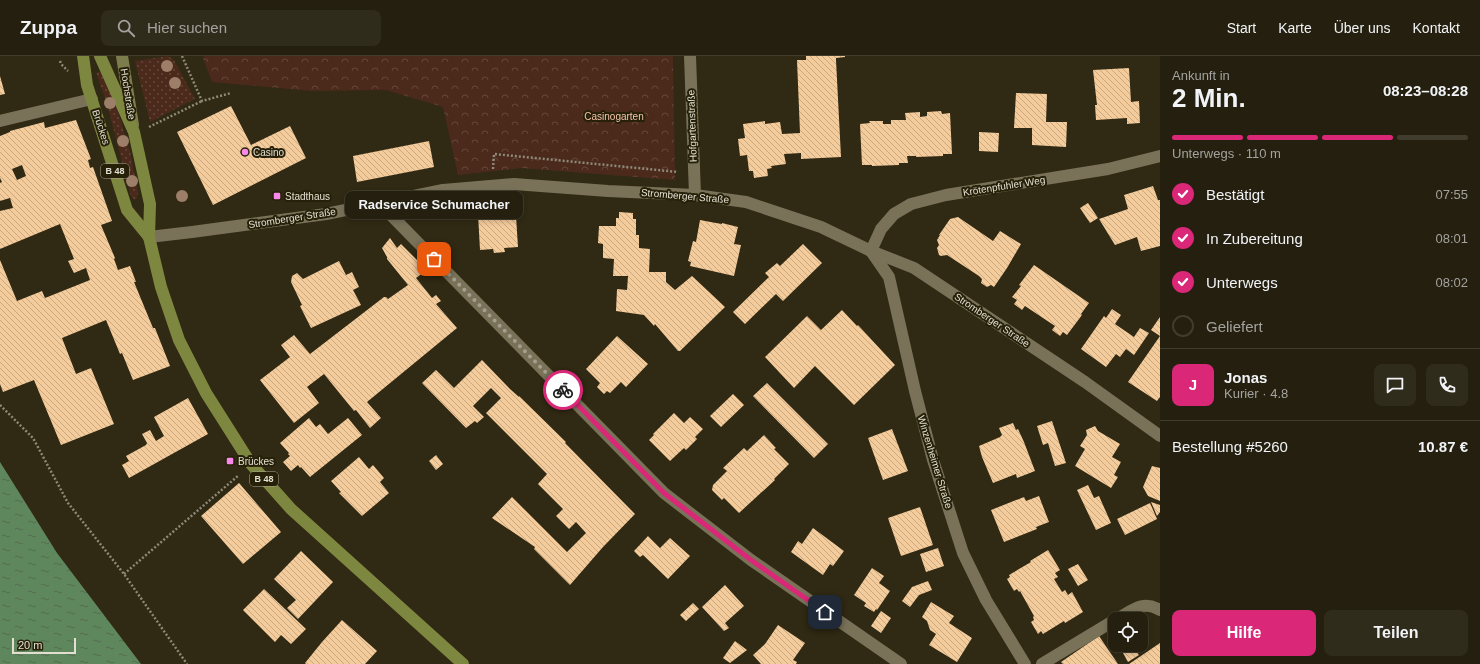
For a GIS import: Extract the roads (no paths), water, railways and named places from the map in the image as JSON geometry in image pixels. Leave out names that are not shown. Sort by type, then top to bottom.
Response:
[{"type":"main road","name":"Brückes","points":[[83,56],[85,73],[92,99],[127,210],[149,237]]},
{"type":"main road","name":"Brückes","points":[[100,56],[134,132],[150,204],[149,237],[161,287],[179,340],[206,393],[251,464],[296,514],[463,664]]},
{"type":"street","name":"Hochstraße","points":[[122,56],[134,132]]},
{"type":"street","name":"Hofgartenstraße","points":[[690,56],[695,195]]},
{"type":"street","points":[[0,121],[92,99]]},
{"type":"street","name":"Krötenpfuhler Weg","points":[[870,251],[881,229],[894,214],[911,204],[946,196],[1108,169],[1160,156]]},
{"type":"street","name":"Stromberger Straße","points":[[149,237],[326,214],[443,190],[514,184],[608,191],[695,195],[746,202],[821,226],[870,251],[914,268],[1085,382],[1160,436]]},
{"type":"street","points":[[379,203],[664,493],[751,560],[901,664]]},
{"type":"street","name":"Winzenheimer Straße","points":[[870,251],[889,277],[915,391],[933,460],[963,552],[986,600],[1025,664]]},
{"type":"street","points":[[1130,612],[1140,606],[1148,606],[1160,610]]},
{"type":"street","points":[[1042,664],[1108,625]]},
{"type":"water","points":[[0,462],[57,553],[141,664],[0,664]]},
{"type":"place","name":"Casino","points":[[245,152]]},
{"type":"place","name":"Stadthaus","points":[[277,196]]},
{"type":"place","name":"Radservice Schumacher","points":[[434,259]]},
{"type":"place","name":"Brückes","points":[[230,461]]},
{"type":"park label","name":"Casinogarten","points":[[614,116]]}]
